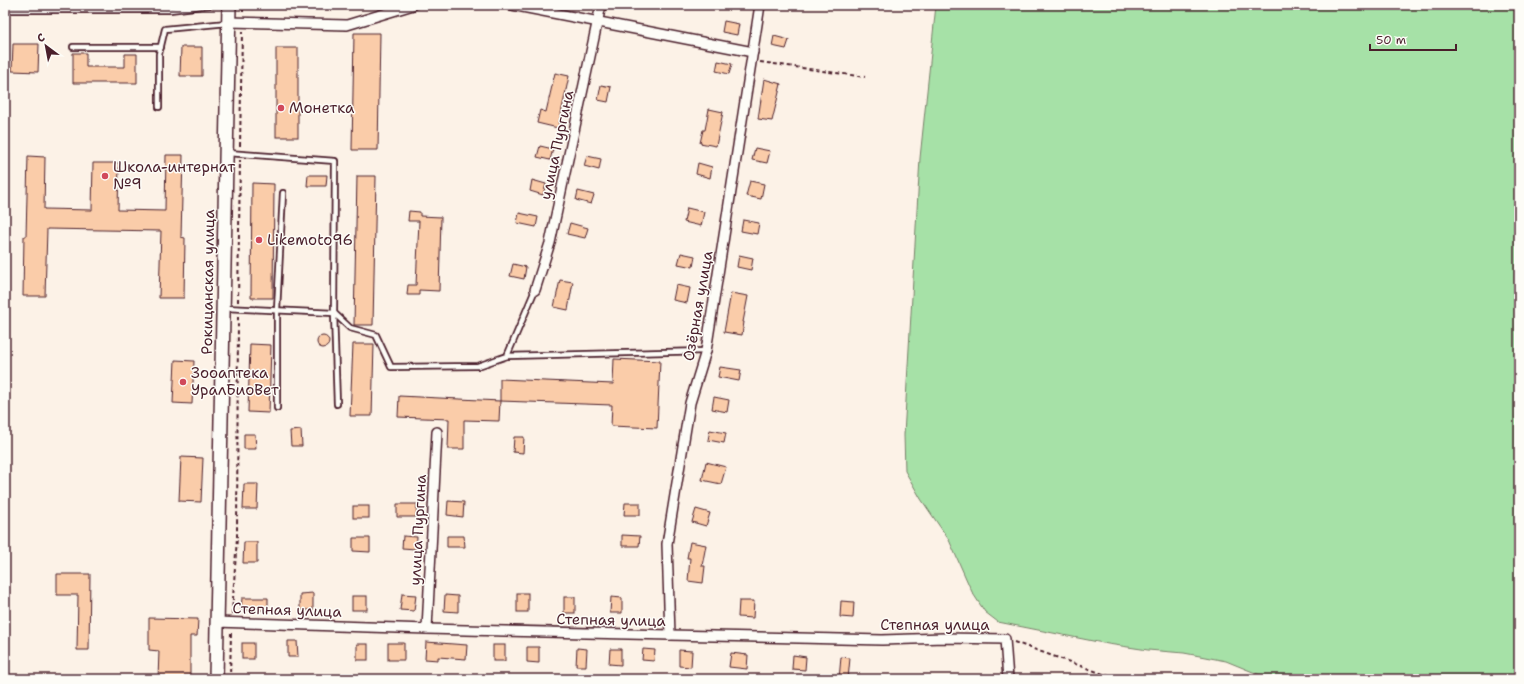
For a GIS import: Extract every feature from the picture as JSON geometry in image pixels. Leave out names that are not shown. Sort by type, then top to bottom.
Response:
[{"type":"street","name":"Рокицанская улица","points":[[216,679],[229,5]]},
{"type":"street","points":[[229,22],[347,25],[413,5]]},
{"type":"street","points":[[512,5],[597,21],[752,57]]},
{"type":"street","name":"улица Пургина","points":[[534,290],[550,242],[600,5]]},
{"type":"street","name":"Озёрная улица","points":[[670,635],[667,544],[690,404],[706,351],[760,5]]},
{"type":"street","name":"улица Пургина","points":[[427,629],[437,432]]},
{"type":"street","name":"Степная улица","points":[[216,622],[427,629],[875,640],[944,638],[1005,639]]},
{"type":"street","points":[[1005,639],[1008,679]]},
{"type":"lane","points":[[5,10],[170,10],[210,5]]},
{"type":"lane","points":[[159,107],[159,54],[166,29],[229,22]]},
{"type":"lane","points":[[73,47],[161,47]]},
{"type":"lane","points":[[226,153],[336,161],[334,313],[337,404]]},
{"type":"lane","points":[[277,408],[278,310],[284,193]]},
{"type":"lane","points":[[508,356],[534,290]]},
{"type":"lane","points":[[223,308],[334,313],[350,328],[376,335],[391,367],[478,366],[508,356],[706,351]]},
{"type":"path","points":[[230,679],[237,538],[238,309],[243,5]]},
{"type":"path","points":[[752,57],[865,77]]},
{"type":"path","points":[[1005,639],[1117,679]]},
{"type":"green space","points":[[936,5],[1519,5],[1519,679],[1270,679],[1226,661],[1184,653],[1148,650],[1108,644],[998,622],[985,612],[972,592],[949,540],[921,499],[905,471],[904,435],[920,158]]},
{"type":"building","points":[[724,21],[739,24],[737,35],[722,32]]},
{"type":"building","points":[[354,33],[380,33],[378,150],[352,150]]},
{"type":"building","points":[[774,36],[789,40],[786,49],[772,46]]},
{"type":"building","points":[[13,44],[39,44],[38,72],[12,71]]},
{"type":"building","points":[[181,47],[202,47],[202,76],[180,76]]},
{"type":"building","points":[[276,48],[298,48],[298,137],[276,137]]},
{"type":"building","points":[[73,53],[86,53],[86,67],[125,67],[125,54],[137,54],[137,83],[73,83]]},
{"type":"building","points":[[718,61],[732,64],[729,74],[716,71]]},
{"type":"building","points":[[555,73],[569,76],[558,128],[537,123],[540,110],[546,112]]},
{"type":"building","points":[[764,79],[781,84],[772,121],[758,119]]},
{"type":"building","points":[[601,85],[611,87],[608,102],[598,100]]},
{"type":"building","points":[[709,109],[723,112],[716,146],[700,143],[703,130],[705,130]]},
{"type":"building","points":[[540,146],[553,149],[550,160],[537,157]]},
{"type":"building","points":[[755,148],[770,151],[767,163],[752,160]]},
{"type":"building","points":[[166,155],[183,155],[181,237],[185,238],[184,298],[159,298],[161,231],[47,229],[45,296],[23,296],[28,156],[45,157],[44,209],[92,210],[93,163],[119,163],[118,210],[165,211]]},
{"type":"building","points":[[587,156],[601,159],[599,170],[584,166]]},
{"type":"building","points":[[698,163],[712,167],[710,178],[696,174]]},
{"type":"building","points":[[308,175],[327,175],[326,186],[307,186]]},
{"type":"building","points":[[357,176],[376,176],[373,325],[354,325]]},
{"type":"building","points":[[532,180],[546,184],[543,195],[530,191]]},
{"type":"building","points":[[750,181],[764,184],[761,199],[746,196]]},
{"type":"building","points":[[252,183],[274,184],[273,298],[251,298]]},
{"type":"building","points":[[578,191],[594,195],[591,204],[576,200]]},
{"type":"building","points":[[687,208],[704,212],[701,226],[684,222]]},
{"type":"building","points":[[409,211],[420,212],[420,216],[441,217],[439,291],[419,290],[419,295],[407,295],[408,285],[416,285],[419,221],[408,221]]},
{"type":"building","points":[[519,213],[538,217],[536,227],[517,223]]},
{"type":"building","points":[[743,220],[759,223],[757,234],[741,231]]},
{"type":"building","points":[[570,223],[588,228],[585,238],[567,234]]},
{"type":"building","points":[[681,253],[695,256],[693,267],[678,264]]},
{"type":"building","points":[[739,255],[753,258],[751,270],[737,267]]},
{"type":"building","points":[[513,264],[526,267],[524,279],[510,276]]},
{"type":"building","points":[[560,280],[573,282],[568,310],[554,307]]},
{"type":"building","points":[[676,285],[690,288],[687,303],[673,300]]},
{"type":"building","points":[[731,293],[748,296],[742,335],[724,332]]},
{"type":"building","points":[[321,336],[325,336],[329,342],[325,348],[321,348],[317,344],[317,340]]},
{"type":"building","points":[[250,344],[271,345],[269,413],[248,412]]},
{"type":"building","points":[[353,344],[374,344],[372,416],[350,416]]},
{"type":"building","points":[[614,359],[660,361],[657,428],[611,426],[612,405],[500,401],[500,379],[613,384]]},
{"type":"building","name":"Зооаптека УралБиоВет","points":[[175,360],[194,361],[192,404],[173,403]]},
{"type":"building","points":[[720,367],[741,370],[739,381],[718,377]]},
{"type":"building","points":[[399,396],[500,401],[499,421],[464,420],[464,449],[448,449],[449,419],[398,417]]},
{"type":"building","points":[[714,397],[729,400],[727,412],[712,409]]},
{"type":"building","points":[[301,430],[302,446],[291,446],[290,431]]},
{"type":"building","points":[[710,430],[726,433],[724,443],[708,440]]},
{"type":"building","points":[[244,434],[255,434],[256,449],[244,449]]},
{"type":"building","points":[[514,437],[524,437],[523,453],[513,452]]},
{"type":"building","points":[[181,457],[203,458],[201,502],[179,501]]},
{"type":"building","points":[[706,462],[726,467],[721,484],[702,480]]},
{"type":"building","points":[[244,484],[258,484],[257,509],[243,509]]},
{"type":"building","points":[[448,501],[464,502],[463,517],[447,515]]},
{"type":"building","points":[[625,503],[640,503],[640,515],[624,515]]},
{"type":"building","points":[[397,504],[417,504],[416,517],[397,517]]},
{"type":"building","points":[[353,506],[369,506],[369,518],[353,518]]},
{"type":"building","points":[[696,509],[710,513],[706,526],[692,522]]},
{"type":"building","points":[[622,535],[640,536],[639,546],[622,546]]},
{"type":"building","points":[[403,536],[417,537],[416,549],[402,548]]},
{"type":"building","points":[[447,536],[464,536],[465,547],[447,547]]},
{"type":"building","points":[[353,538],[370,538],[370,552],[353,551]]},
{"type":"building","points":[[244,542],[257,542],[257,563],[243,563]]},
{"type":"building","points":[[690,542],[706,545],[702,566],[705,566],[703,583],[688,581],[690,558],[687,558]]},
{"type":"building","points":[[57,574],[90,574],[89,650],[77,650],[78,595],[57,595]]},
{"type":"building","points":[[313,593],[313,610],[300,610],[300,594]]},
{"type":"building","points":[[517,593],[528,593],[528,612],[517,612]]},
{"type":"building","points":[[402,594],[416,595],[414,611],[400,610]]},
{"type":"building","points":[[445,595],[458,596],[458,612],[444,611]]},
{"type":"building","points":[[352,596],[367,596],[367,610],[352,610]]},
{"type":"building","points":[[564,597],[575,597],[575,613],[564,613]]},
{"type":"building","points":[[611,597],[622,598],[622,613],[610,613]]},
{"type":"building","points":[[242,598],[268,598],[268,610],[241,610]]},
{"type":"building","points":[[739,601],[754,601],[753,618],[738,617]]},
{"type":"building","points":[[841,601],[854,602],[853,618],[840,617]]},
{"type":"building","points":[[149,618],[198,619],[197,636],[190,636],[190,679],[158,679],[159,651],[149,650]]},
{"type":"building","points":[[288,641],[297,641],[298,657],[288,657]]},
{"type":"building","points":[[426,642],[467,645],[466,659],[438,657],[438,660],[425,659]]},
{"type":"building","points":[[242,643],[254,643],[254,659],[242,659]]},
{"type":"building","points":[[388,643],[404,643],[404,660],[388,660]]},
{"type":"building","points":[[357,644],[368,644],[368,660],[357,660]]},
{"type":"building","points":[[493,645],[505,645],[505,661],[493,661]]},
{"type":"building","points":[[527,647],[539,647],[539,663],[527,662]]},
{"type":"building","points":[[577,648],[587,649],[586,666],[576,666]]},
{"type":"building","points":[[610,649],[621,649],[621,665],[609,664]]},
{"type":"building","points":[[643,649],[655,650],[654,661],[642,660]]},
{"type":"building","points":[[679,650],[692,651],[691,667],[679,666]]},
{"type":"building","points":[[731,653],[748,655],[747,669],[729,667]]},
{"type":"building","points":[[793,655],[806,657],[805,670],[792,669]]},
{"type":"building","points":[[841,657],[850,658],[848,679],[839,679]]},
{"type":"place","name":"Монетка","points":[[281,108]]},
{"type":"place","name":"Школа-интернат №9","points":[[105,176]]},
{"type":"place","name":"Likemoto96","points":[[259,240]]},
{"type":"place","name":"Зооаптека УралБиоВет","points":[[183,382]]}]
